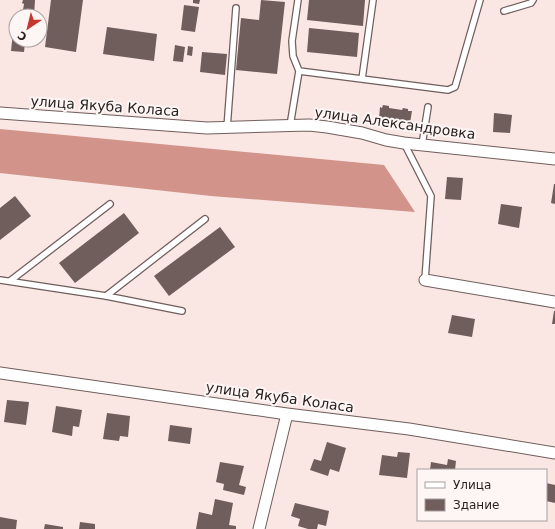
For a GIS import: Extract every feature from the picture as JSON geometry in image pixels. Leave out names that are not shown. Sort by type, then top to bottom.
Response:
[{"type":"street","name":"улица Якуба Коласа","points":[[0,113],[207,128]]},
{"type":"street","name":"улица Александровка","points":[[207,128],[309,126],[344,129],[404,143],[555,159]]},
{"type":"street","points":[[425,280],[555,302]]},
{"type":"street","name":"улица Якуба Коласа","points":[[0,373],[286,414],[409,429],[555,453]]},
{"type":"street","points":[[260,529],[286,414]]},
{"type":"lane","points":[[290,126],[299,71],[293,56],[292,41],[298,0]]},
{"type":"lane","points":[[362,79],[372,0]]},
{"type":"lane","points":[[299,71],[448,90],[454,88],[480,0]]},
{"type":"lane","points":[[504,11],[531,3],[533,0]]},
{"type":"lane","points":[[227,128],[236,8]]},
{"type":"lane","points":[[422,145],[428,107]]},
{"type":"lane","points":[[404,143],[431,196],[425,280]]},
{"type":"lane","points":[[10,281],[110,204]]},
{"type":"lane","points":[[106,296],[205,219]]},
{"type":"lane","points":[[0,280],[106,296],[182,311]]},
{"type":"shaded area","points":[[0,129],[384,165],[415,212],[211,196],[0,173]]},
{"type":"building","points":[[23,0],[35,0],[34,8],[23,8],[24,4],[22,3]]},
{"type":"building","points":[[51,0],[83,0],[76,52],[48,47],[48,24]]},
{"type":"building","points":[[193,0],[200,0],[199,4],[193,3]]},
{"type":"building","points":[[261,0],[285,2],[277,74],[236,70],[241,18],[259,20]]},
{"type":"building","points":[[309,0],[365,0],[363,26],[307,20]]},
{"type":"building","points":[[184,5],[199,7],[195,32],[181,30]]},
{"type":"building","points":[[107,27],[157,34],[154,61],[103,54]]},
{"type":"building","points":[[309,28],[359,33],[357,57],[307,52]]},
{"type":"building","points":[[175,45],[185,47],[183,62],[173,61]]},
{"type":"building","points":[[188,46],[193,47],[192,56],[187,55]]},
{"type":"building","points":[[11,48],[24,48],[24,52],[11,51]]},
{"type":"building","points":[[202,52],[227,54],[225,75],[200,72]]},
{"type":"building","points":[[383,105],[389,106],[389,108],[402,110],[403,108],[408,109],[408,111],[412,111],[410,123],[379,119],[380,107],[382,108]]},
{"type":"building","points":[[494,113],[512,115],[510,133],[493,132]]},
{"type":"building","points":[[447,177],[463,178],[461,200],[445,199]]},
{"type":"building","points":[[555,184],[555,204],[551,203]]},
{"type":"building","points":[[15,196],[31,216],[0,240],[0,208]]},
{"type":"building","points":[[501,204],[522,207],[519,228],[498,224]]},
{"type":"building","points":[[124,213],[139,233],[75,283],[59,263]]},
{"type":"building","points":[[220,227],[235,247],[169,296],[154,276]]},
{"type":"building","points":[[554,311],[555,324],[552,324]]},
{"type":"building","points":[[452,315],[475,319],[472,337],[448,333]]},
{"type":"building","points":[[7,400],[29,402],[26,425],[4,422]]},
{"type":"building","points":[[56,406],[82,410],[79,427],[73,426],[72,436],[52,432]]},
{"type":"building","points":[[107,413],[130,416],[128,437],[120,436],[119,441],[103,439]]},
{"type":"building","points":[[170,425],[192,428],[190,444],[168,441]]},
{"type":"building","points":[[327,442],[346,448],[339,472],[330,469],[328,476],[310,470],[314,459],[321,461]]},
{"type":"building","points":[[398,452],[410,453],[407,478],[379,475],[382,455],[397,457]]},
{"type":"building","points":[[448,459],[456,461],[455,469],[430,469],[431,462],[447,465]]},
{"type":"building","points":[[220,462],[244,466],[239,485],[246,487],[244,495],[223,490],[224,484],[216,482]]},
{"type":"building","points":[[547,483],[555,485],[555,503],[547,501]]},
{"type":"building","points":[[215,499],[233,503],[229,525],[236,526],[236,529],[196,529],[199,512],[212,515]]},
{"type":"building","points":[[295,503],[329,511],[326,526],[318,524],[317,529],[308,529],[298,526],[300,519],[291,516]]},
{"type":"building","points":[[0,517],[17,520],[16,529],[0,529]]},
{"type":"building","points":[[80,522],[95,524],[95,529],[79,529]]},
{"type":"building","points":[[45,524],[63,527],[63,529],[44,529]]}]
